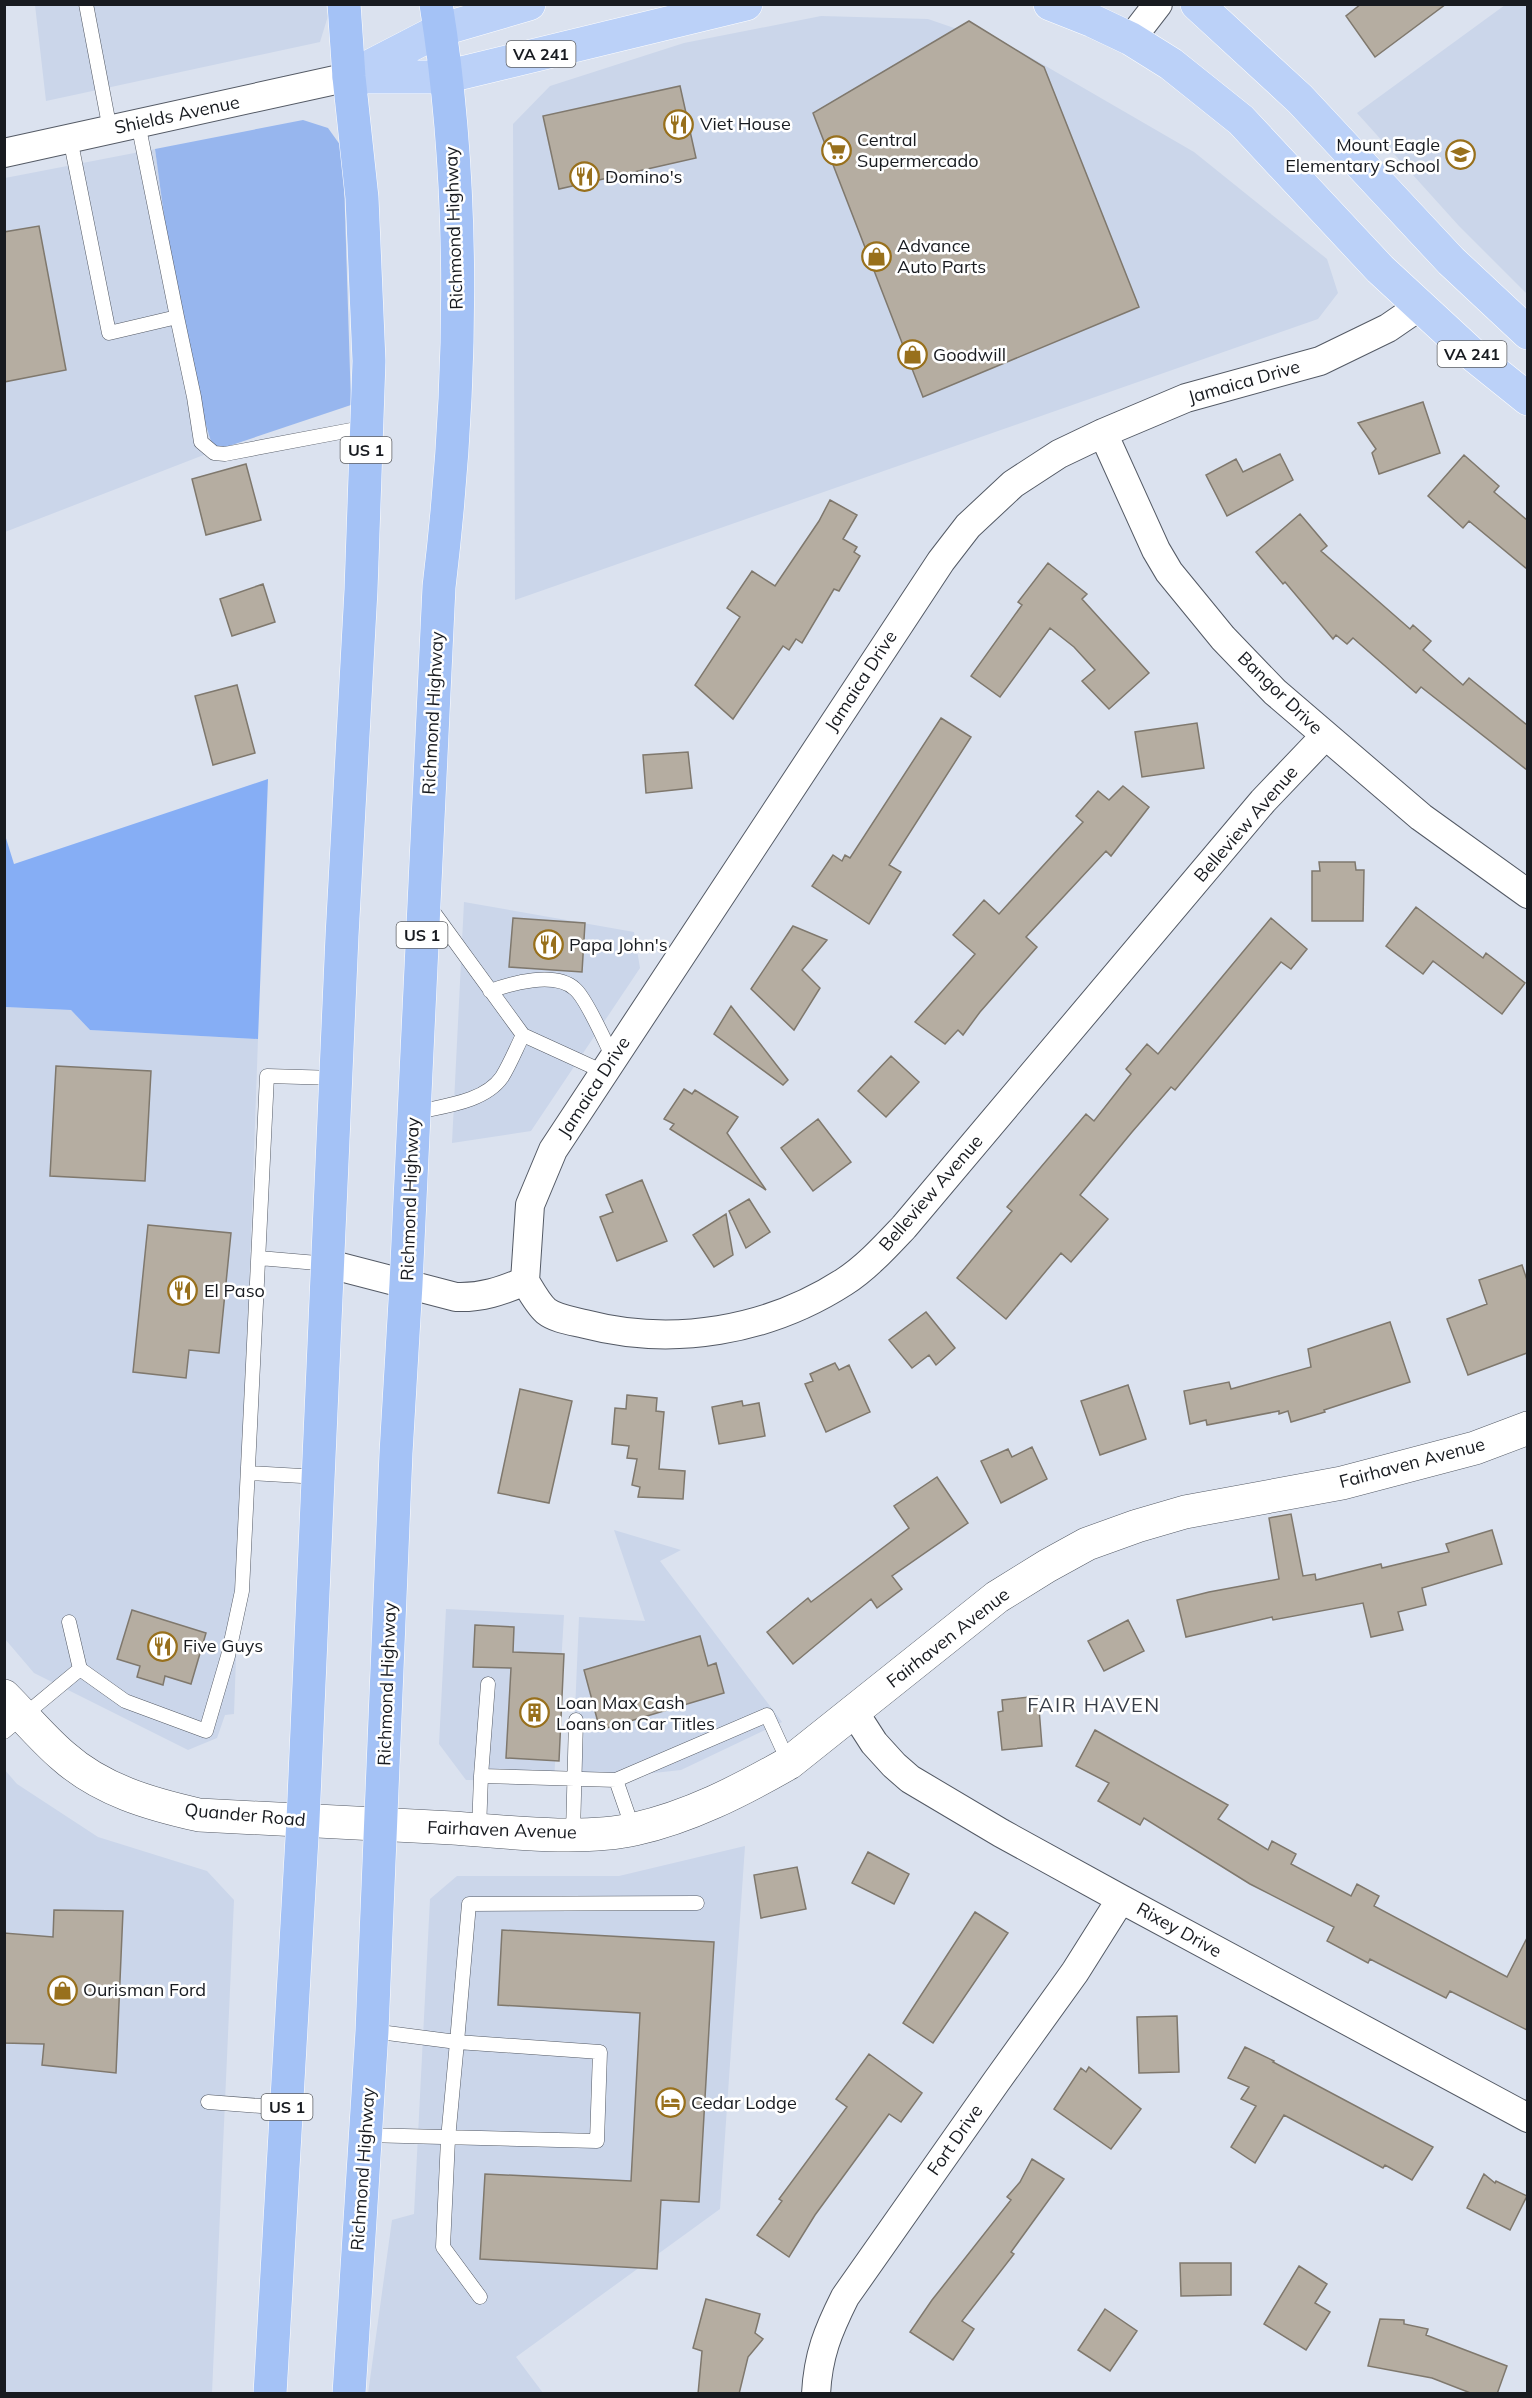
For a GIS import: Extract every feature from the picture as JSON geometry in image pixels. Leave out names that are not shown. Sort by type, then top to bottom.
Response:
[{"type":"highway","name":"US 1","points":[[270,2394],[303,1820],[367,427],[369,361],[362,198],[349,77],[345,4]]},
{"type":"highway","name":"Richmond Highway","points":[[349,2394],[372,2031],[396,1453],[439,586],[450,496],[457,308],[454,162],[438,17]]},
{"type":"main road","points":[[349,77],[438,17],[529,4]]},
{"type":"main road","name":"VA 241","points":[[349,77],[445,77],[746,4]]},
{"type":"main road","name":"VA 241","points":[[1050,4],[1131,39],[1171,64],[1241,120],[1362,249],[1420,306],[1472,354],[1527,399]]},
{"type":"main road","name":"VA 241","points":[[1197,4],[1300,99],[1452,261],[1527,333]]},
{"type":"street","points":[[1131,39],[1158,4]]},
{"type":"street","name":"Shields Avenue","points":[[4,153],[349,77]]},
{"type":"street","name":"Jamaica Drive","points":[[525,1281],[530,1205],[553,1150],[941,561],[968,526],[1013,484],[1059,454],[1186,398],[1320,361],[1388,328],[1420,306]]},
{"type":"street","name":"Bangor Drive","points":[[1103,433],[1156,550],[1169,572],[1223,638],[1275,692],[1421,817],[1527,894]]},
{"type":"street","name":"Belleview Avenue","points":[[525,1281],[546,1311],[554,1315],[606,1329],[656,1335],[713,1331],[762,1322],[815,1298],[845,1281],[881,1251],[904,1227],[1263,801],[1325,736]]},
{"type":"street","points":[[328,1264],[456,1297],[499,1292],[525,1281]]},
{"type":"street","name":"Fairhaven Avenue","points":[[381,1824],[573,1833],[633,1830],[691,1812],[752,1784],[789,1763],[997,1597],[1087,1544],[1185,1512],[1342,1484],[1475,1448],[1527,1428]]},
{"type":"street","name":"Rixey Drive","points":[[855,1712],[874,1743],[910,1779],[1001,1833],[1121,1899],[1527,2118]]},
{"type":"street","name":"Quander Road","points":[[11,1714],[84,1773],[101,1783],[153,1805],[199,1815],[381,1824]]},
{"type":"street","name":"Fort Drive","points":[[816,2394],[817,2368],[826,2335],[845,2297],[1075,1972],[1121,1899]]},
{"type":"lane","points":[[86,4],[110,129]]},
{"type":"lane","points":[[138,123],[194,397],[201,442],[214,453],[225,454],[367,427]]},
{"type":"lane","points":[[70,138],[109,333],[177,317]]},
{"type":"lane","points":[[424,900],[523,1035],[609,1065]]},
{"type":"lane","points":[[490,991],[530,980],[567,984],[580,995],[609,1065]]},
{"type":"lane","points":[[414,1113],[477,1096],[489,1090],[501,1079],[523,1035]]},
{"type":"lane","points":[[69,1622],[80,1669],[124,1701],[206,1731],[228,1656],[242,1591],[267,1076],[336,1078]]},
{"type":"lane","points":[[259,1258],[328,1264]]},
{"type":"lane","points":[[249,1473],[319,1477]]},
{"type":"lane","points":[[11,1714],[80,1669]]},
{"type":"lane","points":[[479,1830],[488,1684]]},
{"type":"lane","points":[[481,1776],[616,1780],[767,1714],[789,1763]]},
{"type":"lane","points":[[573,1833],[576,1720]]},
{"type":"lane","points":[[616,1780],[633,1830]]},
{"type":"lane","points":[[480,2297],[442,2247],[448,2139],[469,1904],[697,1903]]},
{"type":"lane","points":[[365,2135],[448,2139],[597,2141],[600,2052],[457,2042],[372,2031]]},
{"type":"lane","points":[[208,2102],[287,2108]]},
{"type":"shaded area","points":[[326,4],[328,16],[320,42],[46,101],[35,5]]},
{"type":"shaded area","name":"Mount Eagle Elementary School","points":[[1505,5],[1527,5],[1527,294],[1459,226],[1357,113]]},
{"type":"shaded area","points":[[821,16],[928,19],[1018,50],[1194,152],[1327,259],[1338,293],[1318,319],[515,600],[513,124],[550,86],[684,43]]},
{"type":"shaded area","points":[[303,120],[328,128],[343,149],[351,405],[214,451],[182,348],[155,149]]},
{"type":"shaded area","points":[[155,149],[182,348],[214,451],[5,532],[5,178]]},
{"type":"shaded area","points":[[268,779],[258,1039],[90,1030],[71,1010],[5,1007],[5,835],[14,864]]},
{"type":"shaded area","points":[[464,902],[634,932],[640,968],[531,1131],[452,1143]]},
{"type":"shaded area","points":[[4,1007],[71,1010],[90,1030],[258,1039],[234,1714],[225,1715],[217,1738],[188,1750],[34,1673],[5,1639]]},
{"type":"shaded area","points":[[614,1530],[681,1550],[660,1561],[782,1722],[681,1770],[572,1782],[579,1617],[645,1621]]},
{"type":"shaded area","points":[[446,1609],[564,1615],[554,1781],[466,1780],[439,1744]]},
{"type":"shaded area","points":[[4,1769],[17,1784],[98,1837],[207,1871],[234,1900],[212,2393],[5,2393]]},
{"type":"shaded area","points":[[745,1846],[720,2209],[516,2357],[543,2393],[368,2394],[392,2220],[414,2214],[430,1899],[457,1876],[619,1876]]},
{"type":"building","points":[[1361,4],[1446,4],[1375,57],[1346,16]]},
{"type":"building","points":[[969,21],[1044,67],[1139,307],[923,397],[813,113]]},
{"type":"building","points":[[680,86],[696,158],[559,189],[543,116]]},
{"type":"building","points":[[39,226],[66,370],[4,382],[4,232]]},
{"type":"building","points":[[1423,402],[1440,453],[1379,474],[1372,453],[1376,449],[1358,423]]},
{"type":"building","points":[[1280,454],[1293,480],[1227,516],[1206,475],[1236,459],[1243,472]]},
{"type":"building","points":[[1464,455],[1499,486],[1494,492],[1527,520],[1527,569],[1469,521],[1463,528],[1428,496]]},
{"type":"building","points":[[246,464],[261,520],[206,535],[192,479]]},
{"type":"building","points":[[830,500],[857,515],[843,539],[857,547],[854,552],[860,556],[839,591],[834,589],[802,643],[796,639],[789,650],[783,646],[733,719],[695,685],[740,617],[727,608],[752,571],[775,586],[819,521]]},
{"type":"building","points":[[1300,514],[1327,546],[1321,551],[1410,629],[1413,625],[1431,641],[1423,650],[1463,685],[1469,678],[1527,725],[1527,770],[1421,687],[1416,693],[1353,638],[1347,644],[1336,635],[1333,639],[1285,582],[1283,584],[1256,552]]},
{"type":"building","points":[[1048,563],[1087,594],[1082,599],[1149,673],[1109,709],[1082,681],[1095,670],[1074,647],[1050,628],[1000,697],[971,676],[1022,605],[1018,602]]},
{"type":"building","points":[[263,584],[275,622],[232,636],[220,599]]},
{"type":"building","points":[[237,685],[255,753],[213,765],[195,696]]},
{"type":"building","points":[[941,718],[971,737],[889,865],[901,872],[869,924],[812,886],[833,855],[842,861],[845,855],[850,858]]},
{"type":"building","points":[[1197,723],[1204,768],[1142,777],[1135,732]]},
{"type":"building","points":[[688,752],[692,788],[646,793],[643,755]]},
{"type":"building","points":[[1123,786],[1149,807],[1111,856],[1106,851],[1026,937],[1037,947],[963,1035],[958,1030],[945,1044],[915,1022],[975,954],[953,935],[984,900],[999,914],[1083,822],[1076,816],[1098,791],[1109,800]]},
{"type":"building","points":[[1319,862],[1355,862],[1356,870],[1364,870],[1363,921],[1312,921],[1312,871],[1320,871]]},
{"type":"building","points":[[1416,907],[1483,958],[1486,953],[1525,983],[1502,1014],[1433,961],[1423,974],[1386,946]]},
{"type":"building","points":[[513,918],[585,923],[582,972],[509,967]]},
{"type":"building","points":[[1271,918],[1307,949],[1291,969],[1281,962],[1175,1090],[1171,1087],[1080,1195],[1108,1219],[1071,1262],[1061,1253],[1006,1319],[957,1278],[1012,1211],[1007,1207],[1086,1114],[1094,1121],[1131,1074],[1126,1069],[1147,1044],[1158,1054]]},
{"type":"building","points":[[793,926],[827,940],[802,970],[820,988],[794,1030],[751,989]]},
{"type":"building","points":[[731,1006],[788,1080],[783,1085],[714,1034]]},
{"type":"building","points":[[891,1056],[919,1082],[886,1117],[858,1091]]},
{"type":"building","points":[[56,1066],[151,1071],[145,1181],[50,1176]]},
{"type":"building","points":[[684,1089],[692,1094],[695,1090],[738,1117],[727,1133],[766,1190],[670,1129],[674,1124],[664,1119]]},
{"type":"building","points":[[818,1119],[851,1162],[813,1191],[781,1148]]},
{"type":"building","points":[[642,1180],[667,1241],[617,1261],[600,1217],[613,1212],[606,1195]]},
{"type":"building","points":[[749,1199],[770,1232],[746,1248],[729,1211]]},
{"type":"building","points":[[726,1214],[733,1255],[714,1267],[693,1235]]},
{"type":"building","name":"El Paso","points":[[148,1225],[231,1233],[219,1353],[189,1350],[186,1378],[133,1372]]},
{"type":"building","points":[[1522,1265],[1527,1280],[1527,1353],[1468,1375],[1447,1319],[1487,1304],[1479,1280]]},
{"type":"building","points":[[926,1312],[955,1348],[936,1365],[929,1355],[912,1368],[889,1340]]},
{"type":"building","points":[[1390,1322],[1410,1382],[1291,1422],[1288,1411],[1279,1414],[1279,1411],[1207,1425],[1206,1420],[1190,1424],[1184,1391],[1229,1382],[1231,1389],[1311,1367],[1308,1349]]},
{"type":"building","points":[[835,1363],[839,1370],[849,1365],[870,1412],[826,1432],[805,1384],[813,1381],[810,1374]]},
{"type":"building","points":[[1128,1385],[1146,1439],[1100,1455],[1081,1401]]},
{"type":"building","points":[[520,1389],[572,1401],[549,1503],[498,1493]]},
{"type":"building","points":[[627,1395],[657,1398],[656,1411],[664,1412],[659,1469],[685,1471],[683,1499],[638,1497],[640,1487],[632,1485],[637,1459],[627,1458],[629,1446],[612,1444],[615,1408],[626,1409]]},
{"type":"building","points":[[742,1401],[743,1406],[759,1403],[765,1436],[719,1444],[712,1407]]},
{"type":"building","points":[[1032,1447],[1047,1479],[1001,1503],[981,1461],[1008,1449],[1012,1457]]},
{"type":"building","points":[[937,1477],[968,1523],[892,1576],[902,1589],[877,1608],[871,1599],[793,1664],[767,1632],[808,1598],[811,1602],[909,1528],[894,1506]]},
{"type":"building","points":[[1291,1514],[1303,1576],[1315,1574],[1316,1580],[1381,1564],[1382,1568],[1449,1552],[1446,1544],[1492,1530],[1502,1564],[1422,1588],[1426,1605],[1398,1612],[1403,1630],[1371,1637],[1363,1603],[1273,1620],[1272,1617],[1186,1637],[1177,1600],[1279,1579],[1269,1518]]},
{"type":"building","name":"Five Guys","points":[[132,1610],[206,1633],[191,1684],[165,1676],[163,1685],[137,1677],[140,1666],[117,1659]]},
{"type":"building","points":[[1128,1620],[1144,1651],[1104,1671],[1088,1641]]},
{"type":"building","name":"Loan Max Cash Loans on Car Titles","points":[[475,1625],[514,1627],[513,1652],[564,1654],[559,1761],[506,1758],[511,1668],[473,1667]]},
{"type":"building","points":[[700,1636],[708,1666],[716,1663],[724,1693],[600,1730],[584,1670]]},
{"type":"building","points":[[1038,1696],[1042,1746],[1002,1750],[998,1712],[1003,1711],[1002,1700]]},
{"type":"building","points":[[1095,1730],[1228,1805],[1218,1819],[1268,1850],[1272,1841],[1296,1854],[1291,1864],[1351,1896],[1357,1884],[1379,1896],[1374,1906],[1507,1977],[1527,1938],[1527,2030],[1450,1991],[1446,1998],[1370,1959],[1368,1963],[1327,1941],[1334,1927],[1250,1884],[1144,1818],[1140,1825],[1098,1801],[1109,1783],[1076,1766]]},
{"type":"building","points":[[868,1852],[909,1874],[894,1904],[852,1883]]},
{"type":"building","points":[[797,1867],[806,1909],[761,1918],[754,1875]]},
{"type":"building","name":"Ourisman Ford","points":[[54,1910],[123,1911],[116,2073],[42,2065],[44,2044],[4,2043],[4,1933],[53,1937]]},
{"type":"building","points":[[975,1912],[1008,1933],[933,2043],[903,2023]]},
{"type":"building","name":"Cedar Lodge","points":[[502,1930],[714,1942],[699,2202],[661,2200],[657,2269],[480,2259],[485,2174],[631,2181],[640,2013],[498,2005]]},
{"type":"building","points":[[1177,2016],[1179,2072],[1139,2073],[1137,2017]]},
{"type":"building","points":[[1245,2047],[1433,2147],[1412,2180],[1385,2165],[1383,2168],[1284,2115],[1255,2163],[1231,2147],[1256,2106],[1241,2099],[1249,2087],[1228,2078]]},
{"type":"building","points":[[869,2054],[922,2093],[901,2122],[889,2114],[815,2215],[789,2257],[757,2235],[782,2201],[779,2199],[847,2107],[836,2099]]},
{"type":"building","points":[[1089,2067],[1141,2109],[1111,2149],[1054,2109],[1081,2068],[1086,2072]]},
{"type":"building","points":[[1032,2159],[1064,2179],[1011,2252],[1014,2254],[962,2321],[974,2329],[953,2360],[910,2332],[932,2300],[1011,2200],[1007,2197],[1020,2182]]},
{"type":"building","points":[[1484,2174],[1495,2183],[1496,2181],[1527,2196],[1510,2230],[1467,2208]]},
{"type":"building","points":[[1180,2263],[1231,2263],[1231,2295],[1181,2296]]},
{"type":"building","points":[[1299,2266],[1327,2284],[1315,2303],[1330,2312],[1306,2350],[1264,2324]]},
{"type":"building","points":[[706,2299],[760,2314],[755,2333],[763,2339],[748,2357],[739,2394],[698,2394],[702,2351],[693,2348]]},
{"type":"building","points":[[1105,2309],[1137,2331],[1110,2371],[1078,2350]]},
{"type":"building","points":[[1380,2319],[1404,2320],[1404,2324],[1428,2329],[1426,2335],[1507,2366],[1497,2394],[1473,2394],[1432,2378],[1368,2366]]},
{"type":"place","name":"Viet House","points":[[679,124]]},
{"type":"place","name":"Central Supermercado","points":[[836,150]]},
{"type":"place","name":"Mount Eagle Elementary School","points":[[1461,155]]},
{"type":"place","name":"Domino's","points":[[584,177]]},
{"type":"place","name":"Advance Auto Parts","points":[[876,256]]},
{"type":"place","name":"Goodwill","points":[[912,355]]},
{"type":"place","name":"Papa John's","points":[[548,945]]},
{"type":"place","name":"El Paso","points":[[183,1291]]},
{"type":"place","name":"Five Guys","points":[[162,1646]]},
{"type":"place","name":"Loan Max Cash Loans on Car Titles","points":[[535,1713]]},
{"type":"place","name":"Ourisman Ford","points":[[62,1990]]},
{"type":"place","name":"Cedar Lodge","points":[[670,2103]]},
{"type":"district","name":"FAIR HAVEN","points":[[1094,1705]]}]
